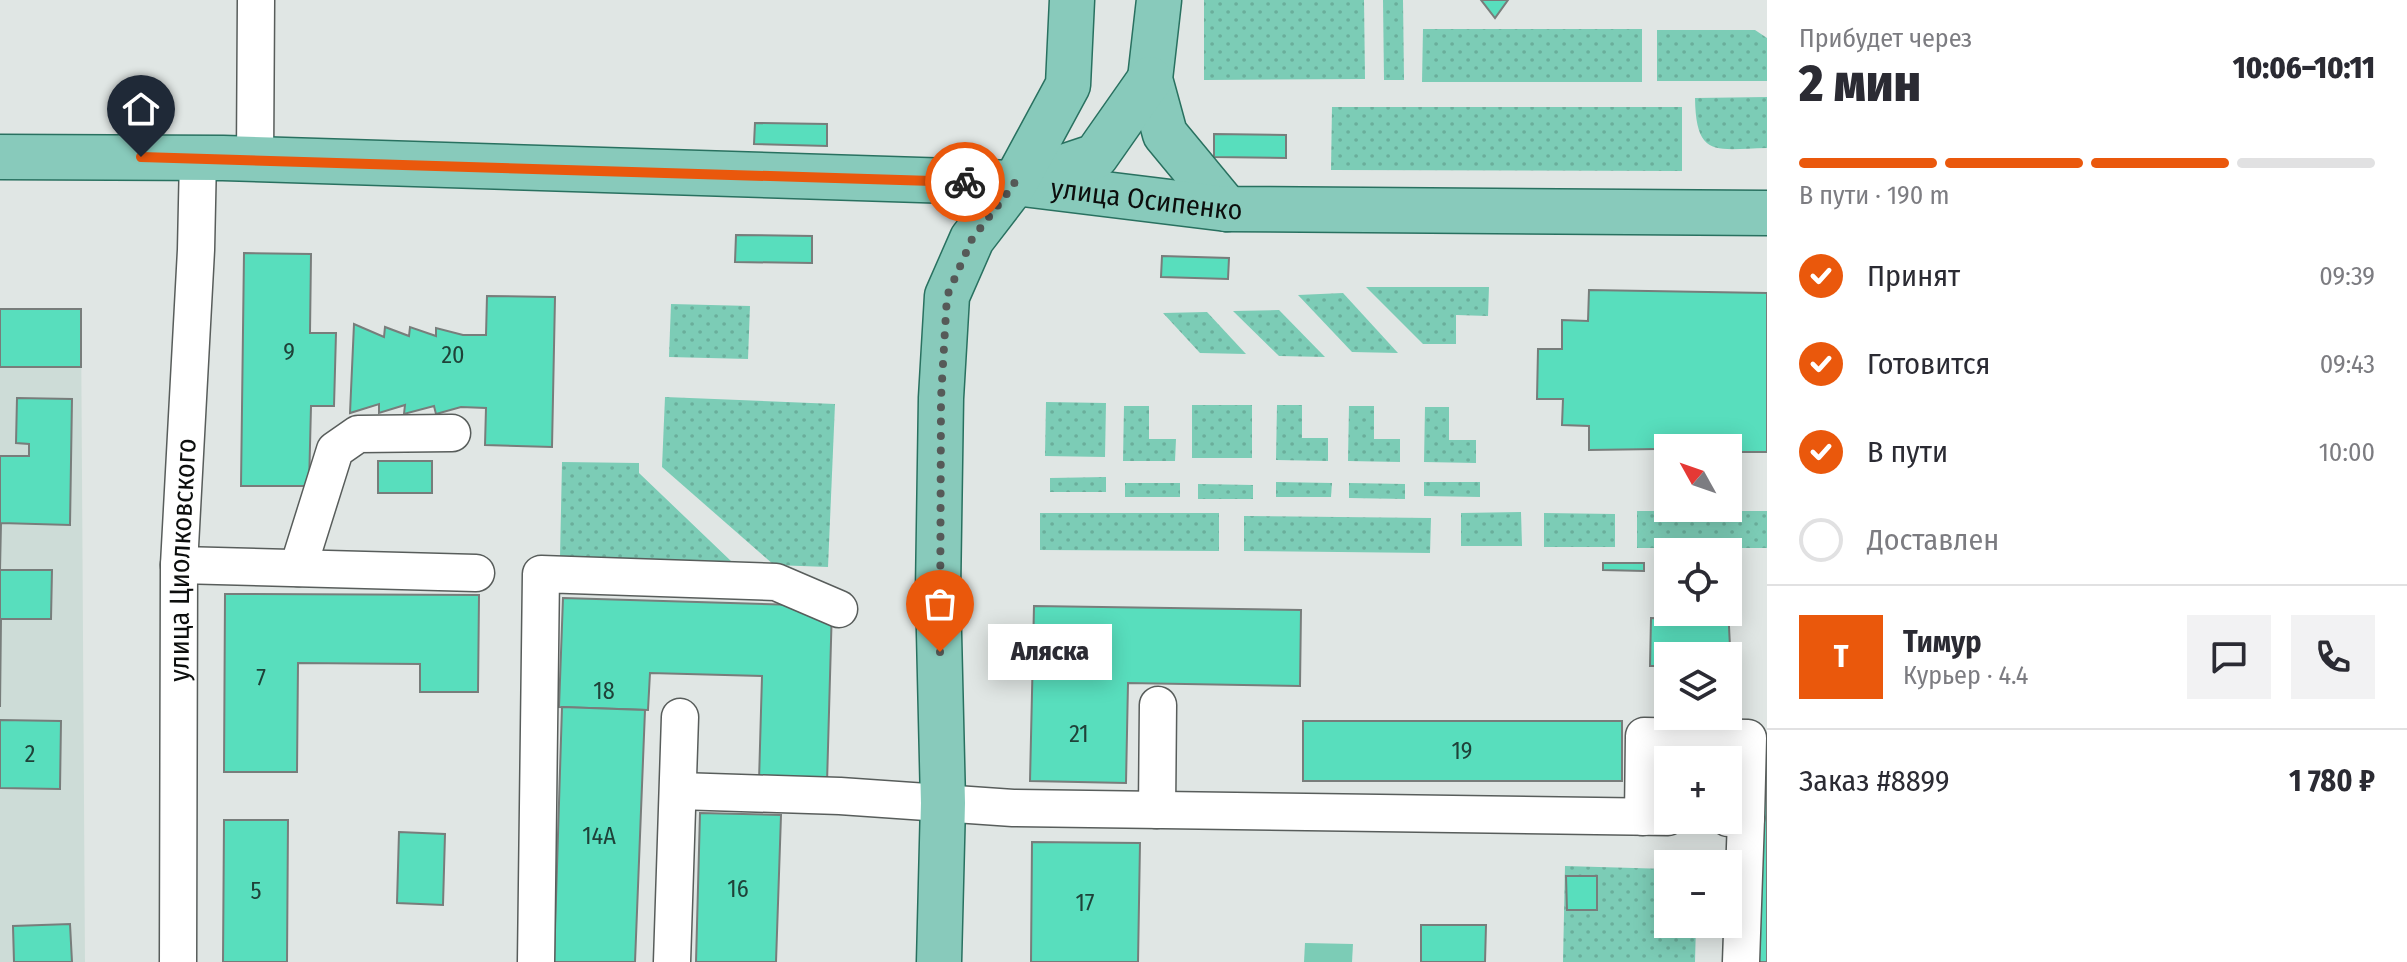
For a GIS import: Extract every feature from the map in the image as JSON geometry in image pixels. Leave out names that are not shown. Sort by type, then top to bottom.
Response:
[{"type":"main road","points":[[939,962],[943,803],[939,562],[947,296],[972,239],[1015,183],[1068,85],[1072,0]]},
{"type":"main road","points":[[1159,0],[1150,79],[1165,134],[1227,209]]},
{"type":"main road","points":[[1015,183],[1096,156],[1150,79]]},
{"type":"main road","name":"улица Осипенко","points":[[0,157],[198,157],[1015,183],[1227,209],[1767,213]]},
{"type":"street","points":[[255,159],[256,0]]},
{"type":"street","name":"улица Циолковского","points":[[178,962],[179,565],[198,157]]},
{"type":"street","points":[[298,568],[335,450],[358,434],[452,433]]},
{"type":"street","points":[[179,565],[476,573]]},
{"type":"street","points":[[536,962],[541,574],[776,582],[839,609]]},
{"type":"street","points":[[1157,810],[1158,705]]},
{"type":"street","points":[[672,962],[680,717]]},
{"type":"street","points":[[1654,810],[1644,736],[1748,738],[1742,782]]},
{"type":"street","points":[[679,791],[1157,810],[1654,817]]},
{"type":"street","points":[[1737,834],[1741,962]]},
{"type":"shaded area","points":[[0,308],[81,309],[85,962],[0,962]]},
{"type":"green space","points":[[1204,0],[1364,0],[1365,79],[1204,80]]},
{"type":"green space","points":[[1383,0],[1403,0],[1404,80],[1384,80]]},
{"type":"green space","points":[[1423,29],[1642,29],[1642,82],[1422,82]]},
{"type":"green space","points":[[1657,30],[1755,30],[1767,38],[1767,81],[1657,81]]},
{"type":"green space","points":[[1767,97],[1767,148],[1722,149],[1705,141],[1696,118],[1695,98]]},
{"type":"green space","points":[[1332,107],[1682,107],[1682,171],[1331,170]]},
{"type":"green space","points":[[1366,287],[1489,287],[1488,316],[1456,315],[1456,344],[1423,344]]},
{"type":"green space","points":[[1343,293],[1398,353],[1352,352],[1298,295]]},
{"type":"green space","points":[[671,304],[750,306],[748,359],[669,357]]},
{"type":"green space","points":[[1279,310],[1325,357],[1279,356],[1233,311]]},
{"type":"green space","points":[[1207,312],[1246,354],[1200,353],[1163,313]]},
{"type":"green space","points":[[665,397],[835,404],[828,567],[774,565],[662,467]]},
{"type":"green space","points":[[1046,402],[1106,403],[1105,457],[1045,456]]},
{"type":"green space","points":[[1192,405],[1252,405],[1252,458],[1192,458]]},
{"type":"green space","points":[[1277,405],[1302,405],[1302,438],[1328,438],[1328,461],[1276,460]]},
{"type":"green space","points":[[1124,406],[1149,406],[1149,439],[1176,439],[1175,461],[1123,461]]},
{"type":"green space","points":[[1349,406],[1374,406],[1374,439],[1400,439],[1400,462],[1348,461]]},
{"type":"green space","points":[[1425,407],[1449,407],[1449,440],[1476,440],[1476,463],[1424,462]]},
{"type":"green space","points":[[562,462],[639,463],[639,473],[732,562],[560,558]]},
{"type":"green space","points":[[1106,477],[1106,492],[1050,492],[1050,478]]},
{"type":"green space","points":[[1276,482],[1332,483],[1331,497],[1276,497]]},
{"type":"green space","points":[[1424,482],[1480,482],[1480,497],[1424,496]]},
{"type":"green space","points":[[1125,483],[1180,483],[1180,497],[1125,497]]},
{"type":"green space","points":[[1349,483],[1405,484],[1405,499],[1349,498]]},
{"type":"green space","points":[[1198,484],[1253,485],[1253,499],[1198,499]]},
{"type":"green space","points":[[1637,511],[1654,511],[1654,522],[1742,522],[1742,511],[1767,511],[1767,548],[1742,548],[1742,538],[1654,538],[1654,548],[1637,548]]},
{"type":"green space","points":[[1521,512],[1522,546],[1461,546],[1461,513]]},
{"type":"green space","points":[[1040,513],[1219,513],[1219,551],[1040,550]]},
{"type":"green space","points":[[1544,513],[1615,514],[1615,547],[1544,547]]},
{"type":"green space","points":[[1244,516],[1431,518],[1430,553],[1244,551]]},
{"type":"green space","points":[[1565,866],[1654,869],[1654,938],[1696,938],[1695,962],[1563,962]]},
{"type":"green space","points":[[1305,943],[1353,944],[1352,962],[1304,962]]},
{"type":"building","points":[[1481,0],[1508,0],[1495,18]]},
{"type":"building","points":[[755,123],[827,124],[827,146],[754,144]]},
{"type":"building","points":[[1214,134],[1286,135],[1286,158],[1214,157]]},
{"type":"building","points":[[736,235],[812,236],[812,263],[735,262]]},
{"type":"building","points":[[244,253],[311,254],[310,333],[336,333],[334,406],[311,406],[309,486],[241,486]]},
{"type":"building","points":[[1162,256],[1229,258],[1228,279],[1161,277]]},
{"type":"building","points":[[1589,290],[1767,293],[1767,452],[1742,452],[1742,434],[1654,434],[1654,449],[1589,450],[1589,426],[1562,425],[1563,399],[1537,399],[1538,349],[1562,349],[1562,320],[1588,321]]},
{"type":"building","points":[[487,296],[555,297],[552,447],[485,445],[486,408],[461,407],[436,414],[434,406],[404,414],[405,405],[379,413],[379,404],[350,413],[354,324],[384,337],[385,327],[409,336],[410,327],[436,336],[436,328],[463,335],[486,335]]},
{"type":"building","points":[[0,309],[81,309],[81,367],[0,367]]},
{"type":"building","points":[[17,398],[72,399],[70,525],[1,523],[0,570],[0,456],[29,456],[29,444],[16,443]]},
{"type":"building","points":[[378,461],[432,461],[432,493],[378,493]]},
{"type":"building","points":[[1603,563],[1644,563],[1644,571],[1603,570]]},
{"type":"building","points":[[0,570],[52,570],[51,619],[1,619],[0,707]]},
{"type":"building","points":[[225,594],[479,595],[478,692],[420,692],[420,664],[298,663],[297,772],[224,772]]},
{"type":"building","points":[[563,598],[832,606],[827,783],[759,781],[762,676],[650,673],[648,710],[559,707]]},
{"type":"building","points":[[1034,606],[1301,610],[1300,686],[1128,683],[1126,783],[1030,781]]},
{"type":"building","points":[[1651,618],[1654,618],[1654,626],[1729,626],[1730,642],[1654,642],[1654,666],[1650,666]]},
{"type":"building","points":[[562,707],[645,710],[635,962],[554,962]]},
{"type":"building","points":[[0,720],[61,721],[60,789],[0,788]]},
{"type":"building","points":[[1303,721],[1622,721],[1622,781],[1303,781]]},
{"type":"building","points":[[1761,742],[1767,742],[1767,962],[1759,962]]},
{"type":"building","points":[[700,813],[781,815],[776,962],[696,962]]},
{"type":"building","points":[[224,820],[288,820],[287,962],[223,962]]},
{"type":"building","points":[[399,832],[445,834],[443,905],[397,903]]},
{"type":"building","points":[[1032,842],[1140,843],[1138,962],[1031,962]]},
{"type":"building","points":[[1566,876],[1597,876],[1597,910],[1567,910]]},
{"type":"building","points":[[70,924],[72,962],[14,962],[13,926]]},
{"type":"building","points":[[1421,925],[1486,925],[1485,962],[1421,962]]},
{"type":"way so far","points":[[940,652],[941,398],[947,296],[972,239],[1015,183],[965,182]]},
{"type":"place","name":"Аляска","points":[[940,652]]},
{"type":"route","points":[[141,157],[965,182]]}]
